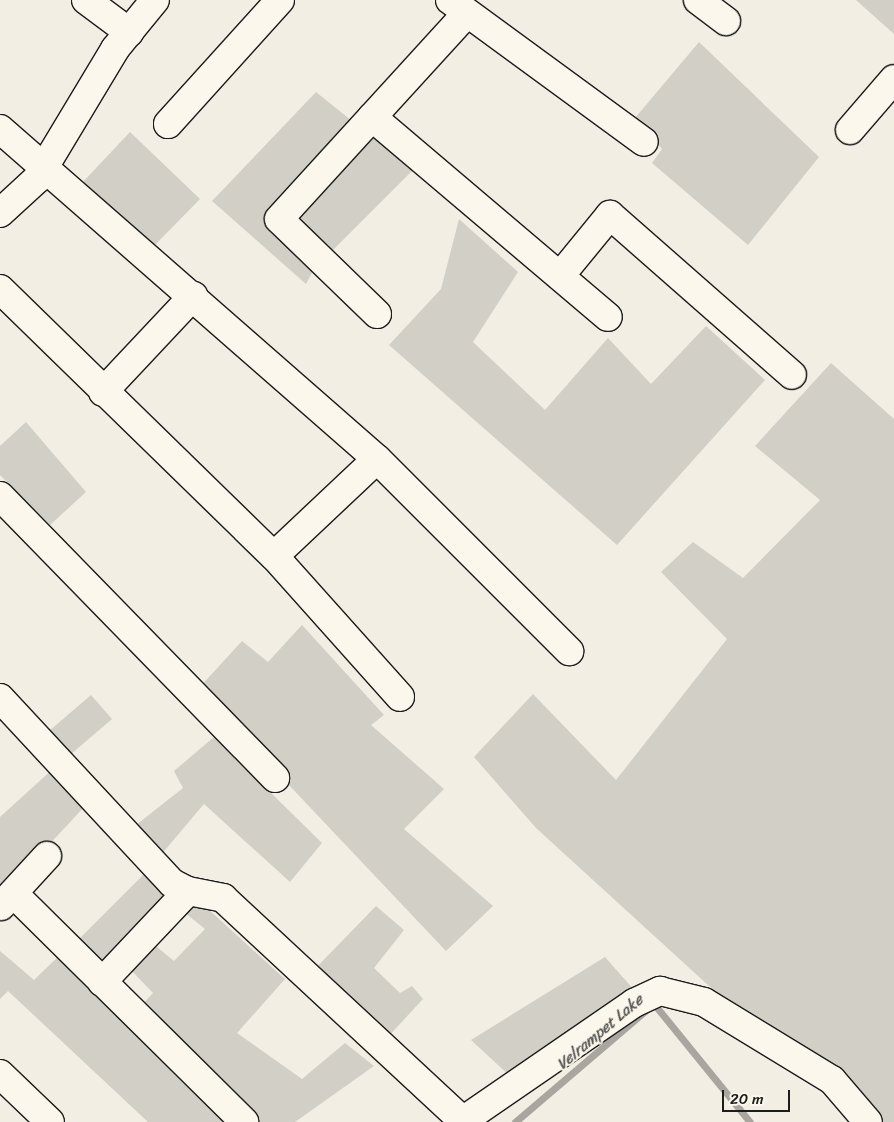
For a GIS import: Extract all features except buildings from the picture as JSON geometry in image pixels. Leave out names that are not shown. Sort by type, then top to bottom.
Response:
[{"type":"street","points":[[86,0],[128,32]]},
{"type":"street","points":[[0,213],[37,179],[128,32],[155,0]]},
{"type":"street","points":[[168,124],[280,0]]},
{"type":"street","points":[[698,0],[726,21]]},
{"type":"street","points":[[377,314],[280,219],[372,117],[458,7],[644,142]]},
{"type":"street","points":[[850,130],[894,80]]},
{"type":"street","points":[[372,117],[608,317]]},
{"type":"street","points":[[0,129],[45,165],[378,459],[569,652]]},
{"type":"street","points":[[560,276],[610,215],[792,375]]},
{"type":"street","points":[[0,289],[103,392],[274,556],[400,697]]},
{"type":"street","points":[[103,392],[192,296]]},
{"type":"street","points":[[274,556],[378,459]]},
{"type":"street","points":[[0,496],[275,778]]},
{"type":"street","points":[[0,698],[172,883],[188,891],[223,898],[462,1121],[634,1003],[660,991],[704,1002],[832,1080],[868,1122]]},
{"type":"street","points":[[47,856],[7,900],[102,982],[244,1122]]},
{"type":"street","points":[[102,982],[188,891]]},
{"type":"street","points":[[0,1074],[50,1122]]},
{"type":"shaded area","points":[[856,0],[894,0],[894,34]]},
{"type":"shaded area","points":[[699,42],[819,157],[748,245],[652,163],[662,149],[635,118]]},
{"type":"shaded area","points":[[316,92],[352,121],[265,215],[315,267],[306,284],[212,201]]},
{"type":"shaded area","points":[[372,131],[414,169],[329,254],[291,220]]},
{"type":"shaded area","points":[[130,132],[200,199],[153,247],[81,184]]},
{"type":"shaded area","points":[[459,219],[518,272],[473,342],[545,410],[608,338],[651,384],[706,326],[765,380],[617,545],[389,345],[441,289]]},
{"type":"shaded area","points":[[831,363],[894,419],[894,1122],[858,1122],[536,828],[474,757],[533,694],[616,780],[727,639],[661,572],[693,542],[743,578],[820,500],[755,446]]},
{"type":"shaded area","points":[[26,422],[86,492],[50,525],[0,475],[0,446]]},
{"type":"shaded area","points":[[302,625],[384,715],[371,725],[444,789],[404,829],[493,906],[446,951],[198,689],[242,641],[268,662]]},
{"type":"shaded area","points":[[91,695],[112,719],[63,761],[42,737]]},
{"type":"shaded area","points":[[214,737],[322,843],[290,882],[204,804],[160,856],[131,829],[183,788],[174,771]]},
{"type":"shaded area","points":[[55,767],[87,804],[0,897],[0,817]]},
{"type":"shaded area","points":[[146,872],[174,899],[103,974],[72,946]]},
{"type":"shaded area","points":[[197,899],[285,979],[237,1033],[302,1079],[345,1043],[374,1066],[295,1122],[255,1122],[138,1009],[153,993],[127,966],[151,942],[174,961],[205,929],[184,912]]},
{"type":"shaded area","points":[[376,906],[404,930],[374,968],[400,993],[412,986],[423,999],[385,1040],[311,973]]},
{"type":"shaded area","points":[[0,951],[34,980],[62,953],[229,1122],[148,1122],[8,991],[0,999]]},
{"type":"shaded area","points":[[605,957],[635,991],[511,1077],[471,1040]]},
{"type":"waterway","name":"Velrampet Lake","points":[[654,1004],[750,1122]]},
{"type":"waterway","name":"Velrampet Lake","points":[[515,1122],[646,1010]]}]
